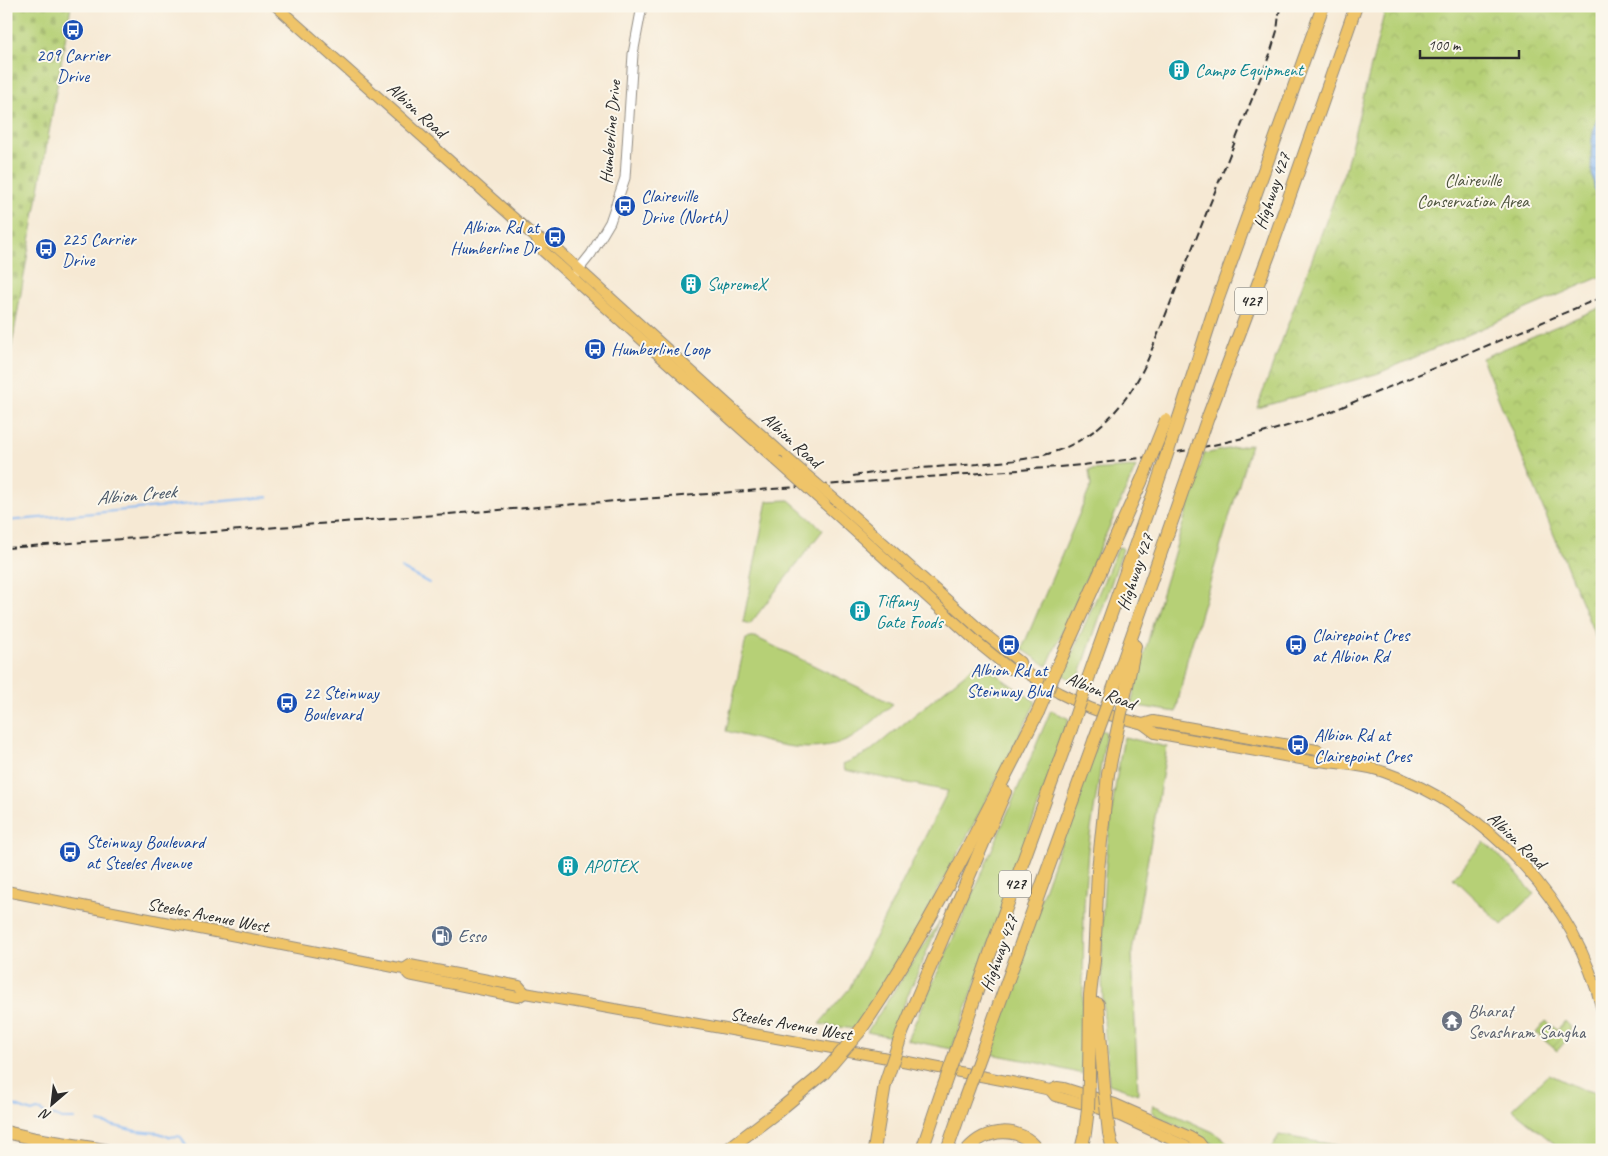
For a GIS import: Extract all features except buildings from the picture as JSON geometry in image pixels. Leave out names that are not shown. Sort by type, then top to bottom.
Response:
[{"type":"highway","name":"Highway 427","points":[[922,1150],[1157,484],[1173,419],[1187,390],[1323,6]]},
{"type":"highway","name":"Highway 427","points":[[947,1150],[1094,741],[1121,684],[1142,607],[1208,417],[1270,252],[1356,6]]},
{"type":"highway","points":[[874,1150],[885,1084],[902,1033],[961,898],[1060,661],[1141,482],[1173,419]]},
{"type":"highway","points":[[1082,1150],[1088,1109],[1090,995],[1094,961],[1098,870],[1108,774],[1113,750],[1121,684]]},
{"type":"highway","points":[[727,1150],[777,1112],[824,1072],[859,1032],[908,957],[957,869],[1038,712]]},
{"type":"highway","points":[[1094,961],[1104,1086],[1109,1133],[1113,1150]]},
{"type":"highway","points":[[6,1132],[36,1139],[105,1150]]},
{"type":"highway","points":[[967,1150],[984,1135],[1004,1132],[1020,1135],[1034,1144],[1038,1150]]},
{"type":"main road","name":"Albion Road","points":[[276,6],[536,238],[543,251],[576,274],[839,503],[986,635],[1020,662],[1022,670]]},
{"type":"main road","name":"Albion Road","points":[[576,274],[776,460],[978,643],[1010,669],[1022,670],[1059,693],[1083,705],[1109,715],[1143,724],[1155,733],[1317,762],[1344,764],[1381,771],[1435,795],[1472,819],[1510,851],[1538,883],[1565,923],[1588,966],[1602,1010]]},
{"type":"main road","name":"Steeles Avenue West","points":[[6,892],[404,969],[410,966],[495,980],[519,986],[525,993],[882,1057],[1050,1090],[1056,1096],[1120,1116],[1194,1150]]},
{"type":"main road","name":"Steeles Avenue West","points":[[1050,1090],[1057,1087],[1064,1088],[1115,1104],[1190,1137],[1199,1142],[1205,1150]]},
{"type":"street","name":"Humberline Drive","points":[[576,274],[610,222],[625,178],[633,54],[642,6]]},
{"type":"green space","points":[[6,6],[71,6],[10,356],[6,369]]},
{"type":"green space","name":"Claireville Conservation Area","points":[[1386,6],[1602,6],[1602,276],[1379,373],[1257,408],[1346,167]]},
{"type":"green space","points":[[1602,307],[1602,653],[1482,358]]},
{"type":"green space","points":[[1251,444],[1187,660],[1176,712],[1131,705],[1153,623],[1204,454]]},
{"type":"green space","points":[[1136,467],[1047,666],[1022,649],[1091,486],[1089,470]]},
{"type":"green space","points":[[789,500],[823,530],[750,624],[743,622],[767,501]]},
{"type":"green space","points":[[1121,547],[1123,549],[1077,683],[1063,675],[1118,548]]},
{"type":"green space","points":[[755,637],[893,704],[848,740],[818,748],[787,746],[726,731],[746,639]]},
{"type":"green space","points":[[979,662],[1036,702],[903,956],[854,1029],[819,1024],[849,989],[948,791],[845,770],[843,764],[868,753]]},
{"type":"green space","points":[[1051,710],[1069,719],[952,1049],[907,1040],[974,892]]},
{"type":"green space","points":[[1101,730],[1106,732],[1088,849],[1084,903],[1082,1074],[1039,1063],[986,1053]]},
{"type":"green space","points":[[1124,737],[1167,747],[1132,952],[1138,1094],[1109,1084],[1104,1026],[1102,938],[1105,880],[1110,823]]},
{"type":"green space","points":[[1484,842],[1510,866],[1534,894],[1502,925],[1453,878]]},
{"type":"green space","points":[[940,921],[892,1037],[867,1032]]},
{"type":"green space","points":[[1546,1021],[1557,1030],[1565,1021],[1570,1026],[1571,1035],[1557,1051],[1536,1033]]},
{"type":"green space","points":[[1549,1074],[1581,1089],[1602,1094],[1602,1150],[1562,1150],[1512,1109]]},
{"type":"green space","points":[[1153,1105],[1213,1132],[1238,1150],[1226,1150],[1156,1116],[1152,1110]]},
{"type":"green space","points":[[1279,1135],[1362,1150],[1270,1150]]},
{"type":"water","points":[[1602,111],[1602,221],[1594,187],[1591,151],[1595,126]]},
{"type":"waterway","name":"Albion Creek","points":[[6,521],[268,497]]},
{"type":"waterway","points":[[401,568],[429,583]]},
{"type":"waterway","points":[[6,1067],[9,1099],[13,1105],[32,1112],[41,1111],[48,1116],[74,1119]]},
{"type":"waterway","points":[[98,1122],[136,1131],[159,1133],[169,1137],[181,1137],[188,1149]]},
{"type":"railway","points":[[853,476],[1006,461],[1055,452],[1089,434],[1104,423],[1117,409],[1129,394],[1148,359],[1270,54],[1277,31],[1280,6]]},
{"type":"railway","points":[[6,548],[1071,466],[1170,453],[1266,432],[1330,412],[1602,297]]},
{"type":"place","name":"209 Carrier Drive","points":[[73,30]]},
{"type":"place","name":"Campo Equipment","points":[[1179,70]]},
{"type":"place","name":"Claireville Drive (North)","points":[[625,206]]},
{"type":"place","name":"Albion Rd at Humberline Dr","points":[[555,237]]},
{"type":"place","name":"225 Carrier Drive","points":[[46,249]]},
{"type":"place","name":"SupremeX","points":[[691,284]]},
{"type":"place","name":"Humberline Loop","points":[[595,349]]},
{"type":"place","name":"Tiffany Gate Foods","points":[[860,611]]},
{"type":"place","name":"Albion Rd at Steinway Blvd","points":[[1009,645]]},
{"type":"place","name":"Clairepoint Cres at Albion Rd","points":[[1296,645]]},
{"type":"place","name":"22 Steinway Boulevard","points":[[287,703]]},
{"type":"place","name":"Albion Rd at Clairepoint Cres","points":[[1298,745]]},
{"type":"place","name":"Steinway Boulevard at Steeles Avenue","points":[[70,852]]},
{"type":"place","name":"APOTEX","points":[[568,866]]},
{"type":"place","name":"Esso","points":[[442,936]]},
{"type":"place","name":"Bharat Sevashram Sangha","points":[[1452,1021]]}]
